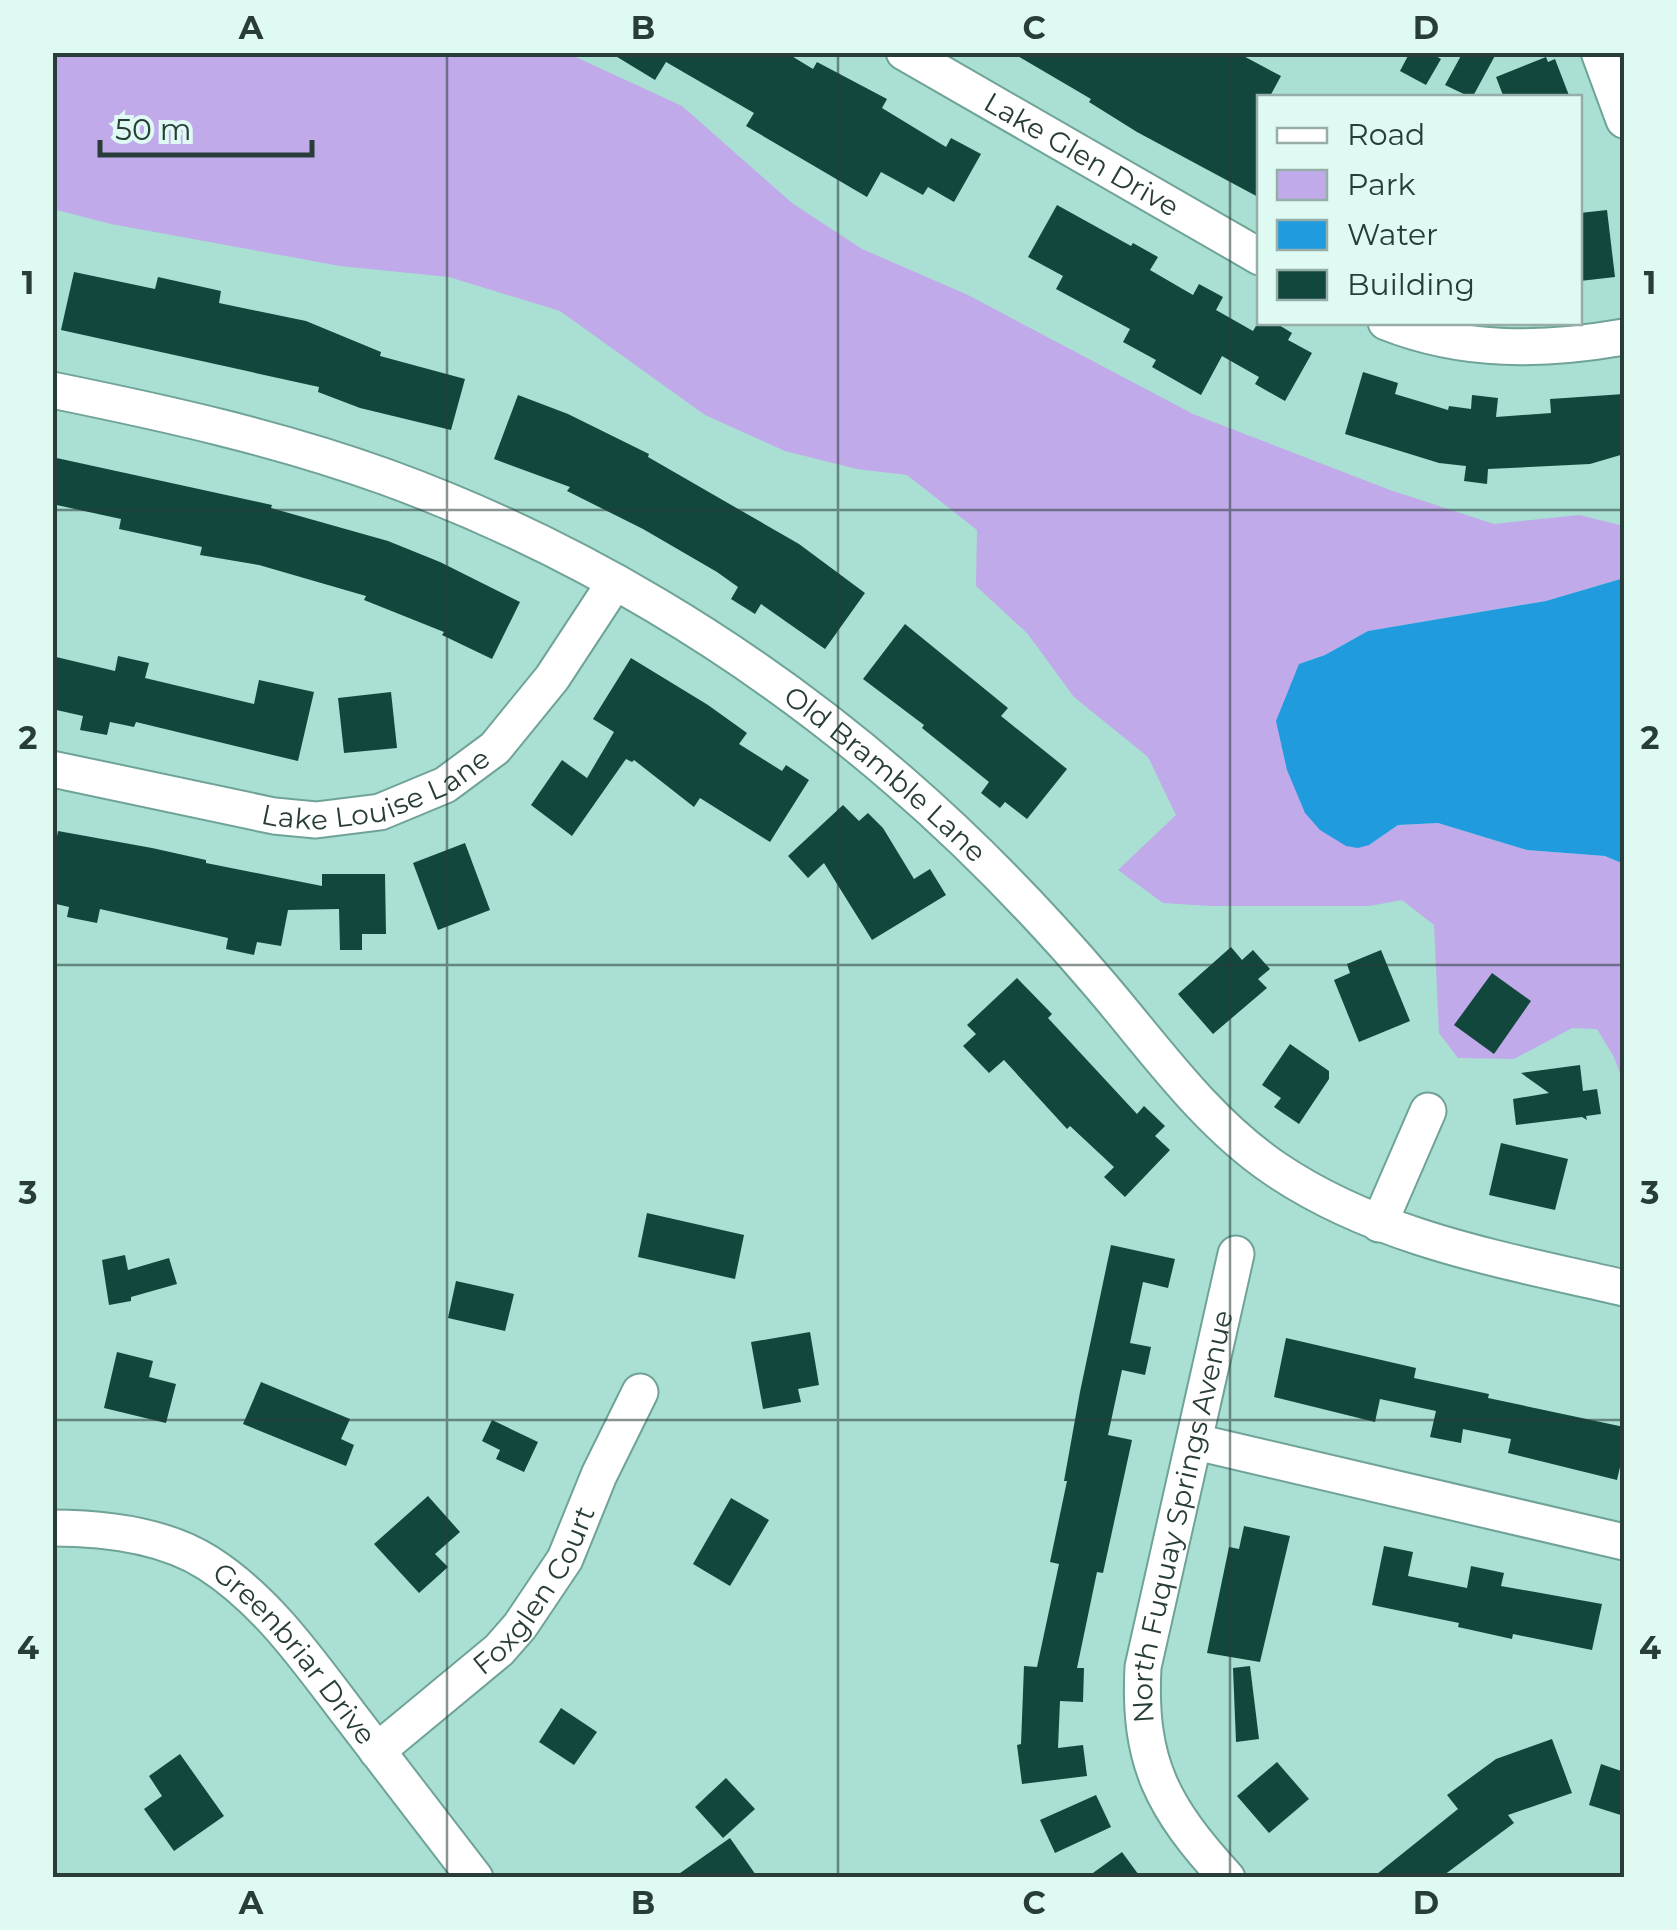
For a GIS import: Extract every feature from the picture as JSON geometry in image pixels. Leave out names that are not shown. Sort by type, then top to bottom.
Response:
[{"type":"street","name":"Lake Glen Drive","points":[[904,52],[1257,255]]},
{"type":"street","points":[[1599,52],[1624,120]]},
{"type":"street","points":[[1394,325],[1422,335],[1488,347],[1584,344],[1624,337]]},
{"type":"street","name":"Old Bramble Lane","points":[[52,390],[161,412],[288,445],[388,478],[517,531],[615,582],[785,690],[896,778],[1016,892],[1189,1091],[1270,1166],[1379,1224],[1432,1242],[1624,1288]]},
{"type":"street","name":"Lake Louise Lane","points":[[52,769],[274,816],[316,820],[380,812],[445,785],[495,748],[552,678],[615,582]]},
{"type":"street","points":[[1379,1224],[1428,1111]]},
{"type":"street","name":"North Fuquay Springs Avenue","points":[[1226,1878],[1170,1809],[1149,1756],[1141,1703],[1143,1667],[1236,1254]]},
{"type":"street","name":"Foxglen Court","points":[[378,1751],[500,1650],[520,1626],[565,1558],[599,1475],[640,1392]]},
{"type":"street","points":[[1196,1442],[1624,1542]]},
{"type":"street","name":"Greenbriar Drive","points":[[52,1528],[101,1530],[144,1538],[206,1562],[263,1608],[475,1878]]},
{"type":"green space","points":[[52,53],[567,53],[682,106],[792,203],[862,249],[968,295],[1193,414],[1390,490],[1494,524],[1579,515],[1624,526],[1624,578],[1546,601],[1368,631],[1325,655],[1299,664],[1369,845],[1398,825],[1438,823],[1527,850],[1605,856],[1624,864],[1624,1084],[1597,1029],[1572,1028],[1514,1059],[1458,1058],[1439,1033],[1434,925],[1402,900],[1369,906],[1163,903],[1118,870],[1176,815],[1148,757],[1074,697],[1027,633],[976,586],[977,530],[907,475],[857,469],[785,451],[705,415],[560,311],[449,277],[340,266],[111,224],[53,209]]},
{"type":"water","points":[[1624,578],[1624,864],[1605,856],[1527,850],[1438,823],[1398,825],[1358,848],[1346,846],[1320,830],[1305,813],[1287,770],[1276,721],[1299,664],[1325,655],[1368,631],[1546,601]]},
{"type":"building","points":[[609,52],[785,52],[813,69],[817,62],[887,99],[882,108],[946,147],[951,138],[981,154],[954,202],[928,187],[923,195],[881,172],[867,197],[746,126],[754,113],[666,62],[655,80]]},
{"type":"building","points":[[1011,52],[1236,52],[1281,76],[1271,95],[1257,95],[1257,196],[1137,132],[1089,102],[1091,99]]},
{"type":"building","points":[[1410,52],[1429,52],[1441,59],[1426,85],[1400,71]]},
{"type":"building","points":[[1463,52],[1497,52],[1474,95],[1445,85]]},
{"type":"building","points":[[1546,57],[1548,62],[1555,59],[1569,95],[1503,95],[1496,77]]},
{"type":"building","points":[[1057,205],[1158,257],[1150,270],[1193,295],[1199,284],[1223,297],[1216,310],[1253,331],[1257,324],[1279,325],[1292,333],[1288,340],[1312,353],[1285,401],[1255,384],[1259,377],[1222,356],[1201,395],[1152,367],[1156,360],[1123,342],[1130,329],[1056,289],[1063,276],[1028,257]]},
{"type":"building","points":[[1607,210],[1615,277],[1582,281],[1582,213]]},
{"type":"building","points":[[74,272],[155,289],[158,277],[221,291],[219,303],[306,321],[381,352],[380,356],[465,379],[451,430],[360,408],[318,392],[319,387],[61,330]]},
{"type":"building","points":[[1363,372],[1398,383],[1395,394],[1448,410],[1449,406],[1471,409],[1472,395],[1498,398],[1496,417],[1551,413],[1550,399],[1624,394],[1624,454],[1590,464],[1488,469],[1487,484],[1464,481],[1466,466],[1439,463],[1345,434]]},
{"type":"building","points":[[518,395],[568,414],[649,454],[648,457],[799,544],[865,593],[825,649],[761,604],[755,614],[731,599],[738,587],[717,572],[567,491],[570,487],[494,459]]},
{"type":"building","points":[[52,457],[272,505],[271,508],[388,541],[520,602],[492,659],[442,635],[444,632],[364,600],[366,596],[259,565],[200,555],[202,547],[119,529],[121,519],[52,504]]},
{"type":"building","points":[[905,624],[1008,708],[1001,716],[1067,769],[1027,819],[1005,802],[1000,808],[981,793],[989,782],[863,679]]},
{"type":"building","points":[[52,656],[115,671],[118,656],[149,663],[145,678],[254,704],[259,680],[314,692],[298,761],[136,722],[134,727],[110,722],[107,735],[80,730],[83,716],[52,709]]},
{"type":"building","points":[[631,658],[747,733],[739,744],[782,771],[786,765],[809,780],[770,842],[700,798],[694,807],[634,760],[626,759],[572,836],[531,805],[562,760],[587,778],[614,732],[593,719]]},
{"type":"building","points":[[391,692],[397,748],[344,753],[338,698]]},
{"type":"building","points":[[843,805],[859,821],[868,813],[883,828],[914,879],[930,869],[946,895],[872,940],[824,863],[808,878],[788,856]]},
{"type":"building","points":[[58,831],[322,886],[322,874],[385,874],[386,934],[362,934],[362,950],[340,950],[339,909],[288,910],[281,946],[257,942],[254,955],[226,949],[228,938],[100,909],[97,923],[67,917],[69,907],[52,903],[52,862]]},
{"type":"building","points":[[465,843],[490,910],[438,930],[413,863]]},
{"type":"building","points":[[1231,947],[1242,960],[1253,950],[1270,969],[1258,979],[1267,988],[1213,1034],[1178,994]]},
{"type":"building","points":[[1381,950],[1410,1021],[1359,1042],[1334,980],[1350,973],[1347,964]]},
{"type":"building","points":[[1492,973],[1531,1001],[1494,1054],[1454,1025]]},
{"type":"building","points":[[1017,978],[1052,1014],[1048,1018],[1137,1114],[1144,1106],[1165,1126],[1155,1136],[1170,1150],[1125,1197],[1104,1177],[1114,1167],[1070,1126],[1067,1129],[1004,1060],[989,1073],[963,1046],[976,1034],[967,1025]]},
{"type":"building","points":[[1290,1044],[1329,1071],[1329,1079],[1299,1124],[1274,1107],[1281,1098],[1262,1085]]},
{"type":"building","points":[[1580,1065],[1583,1091],[1597,1089],[1601,1114],[1586,1116],[1587,1120],[1582,1117],[1516,1125],[1513,1099],[1549,1093],[1521,1073]]},
{"type":"building","points":[[1501,1143],[1568,1159],[1555,1210],[1489,1195]]},
{"type":"building","points":[[647,1213],[744,1235],[735,1279],[638,1257]]},
{"type":"building","points":[[1111,1245],[1175,1259],[1168,1288],[1143,1282],[1130,1343],[1151,1347],[1145,1375],[1122,1370],[1108,1435],[1132,1440],[1103,1573],[1097,1572],[1077,1668],[1084,1668],[1083,1702],[1060,1701],[1058,1748],[1083,1745],[1087,1776],[1022,1784],[1017,1745],[1021,1744],[1024,1666],[1037,1667],[1059,1564],[1050,1562]]},
{"type":"building","points":[[125,1255],[128,1270],[169,1258],[177,1284],[109,1305],[102,1260]]},
{"type":"building","points":[[456,1281],[514,1294],[505,1331],[448,1318]]},
{"type":"building","points":[[810,1332],[819,1385],[798,1389],[801,1402],[763,1409],[751,1342]]},
{"type":"building","points":[[1286,1338],[1416,1368],[1414,1378],[1489,1394],[1488,1398],[1624,1427],[1624,1467],[1620,1467],[1617,1480],[1508,1453],[1511,1439],[1463,1429],[1461,1443],[1430,1437],[1436,1411],[1380,1399],[1375,1422],[1274,1397]]},
{"type":"building","points":[[117,1352],[153,1361],[149,1377],[176,1384],[166,1423],[104,1408]]},
{"type":"building","points":[[261,1382],[350,1419],[341,1439],[354,1445],[346,1466],[243,1424]]},
{"type":"building","points":[[492,1420],[538,1442],[524,1472],[496,1459],[500,1450],[482,1441]]},
{"type":"building","points":[[428,1496],[460,1532],[435,1554],[448,1567],[419,1593],[374,1544]]},
{"type":"building","points":[[731,1498],[769,1520],[730,1586],[693,1564]]},
{"type":"building","points":[[1244,1526],[1290,1536],[1260,1662],[1207,1653],[1229,1547],[1239,1549]]},
{"type":"building","points":[[1384,1546],[1413,1552],[1408,1576],[1467,1588],[1471,1566],[1504,1573],[1501,1586],[1602,1604],[1592,1650],[1513,1634],[1512,1639],[1458,1627],[1459,1623],[1372,1605]]},
{"type":"building","points":[[1250,1666],[1259,1739],[1236,1742],[1233,1668]]},
{"type":"building","points":[[561,1708],[597,1732],[574,1765],[539,1742]]},
{"type":"building","points":[[1552,1739],[1572,1793],[1508,1815],[1514,1823],[1440,1878],[1372,1878],[1458,1809],[1447,1795],[1496,1759]]},
{"type":"building","points":[[180,1754],[224,1816],[174,1851],[144,1809],[162,1796],[149,1776]]},
{"type":"building","points":[[1277,1762],[1309,1799],[1269,1833],[1237,1796]]},
{"type":"building","points":[[1601,1764],[1624,1772],[1624,1816],[1589,1805]]},
{"type":"building","points":[[726,1778],[755,1809],[723,1838],[695,1807]]},
{"type":"building","points":[[1096,1795],[1111,1827],[1055,1853],[1040,1820]]},
{"type":"building","points":[[730,1838],[758,1878],[673,1878]]},
{"type":"building","points":[[1122,1852],[1141,1878],[1086,1878]]}]
